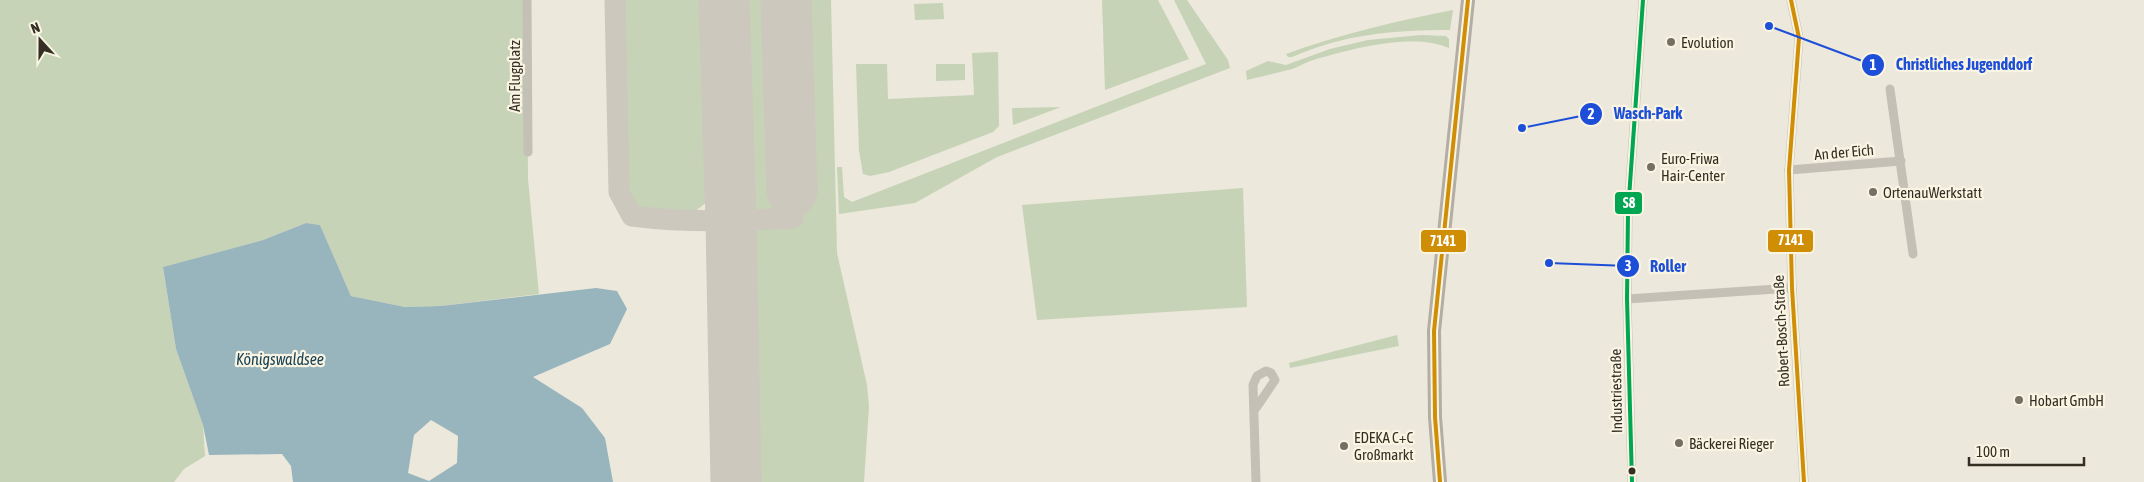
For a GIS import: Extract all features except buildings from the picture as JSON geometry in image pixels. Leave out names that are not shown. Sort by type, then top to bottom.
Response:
[{"type":"main road","points":[[1440,482],[1435,417],[1434,331],[1468,6]]},
{"type":"street","name":"Am Flugplatz","points":[[527,0],[528,152]]},
{"type":"street","name":"Industriestraße","points":[[1632,482],[1628,299],[1629,202],[1643,0]]},
{"type":"street","name":"Robert-Bosch-Straße","points":[[1791,0],[1799,38],[1789,170],[1792,288],[1804,482]]},
{"type":"street","points":[[1890,89],[1913,254]]},
{"type":"street","name":"An der Eich","points":[[1789,170],[1901,161]]},
{"type":"street","points":[[1628,299],[1792,288]]},
{"type":"street","points":[[1256,408],[1256,482]]},
{"type":"green space","points":[[0,0],[527,0],[528,179],[539,294],[441,306],[405,307],[351,296],[320,225],[306,223],[263,240],[163,267],[176,349],[203,425],[205,456],[184,469],[174,482],[0,482]]},
{"type":"green space","points":[[619,0],[710,0],[716,195],[694,212],[639,209],[625,190]]},
{"type":"green space","points":[[734,0],[831,0],[837,253],[867,385],[869,406],[864,482],[748,482]]},
{"type":"green space","points":[[1102,0],[1158,0],[1189,59],[1105,90]]},
{"type":"green space","points":[[1174,0],[1187,0],[1228,60],[1230,68],[997,157],[915,203],[839,214],[837,167],[842,167],[844,197],[852,202],[1206,64]]},
{"type":"green space","points":[[943,3],[944,19],[915,20],[914,4]]},
{"type":"green space","points":[[1453,10],[1450,30],[1389,32],[1350,38],[1292,57],[1288,57],[1286,54],[1327,40]]},
{"type":"green space","points":[[1421,35],[1446,36],[1449,39],[1449,48],[1434,43],[1418,42],[1400,42],[1363,47],[1310,61],[1292,69],[1247,80],[1246,71],[1268,61],[1286,65],[1330,49],[1368,40]]},
{"type":"green space","points":[[998,52],[999,126],[993,132],[889,172],[870,176],[863,174],[859,151],[856,64],[887,64],[888,99],[974,95],[972,53]]},
{"type":"green space","points":[[936,64],[965,64],[965,80],[936,81]]},
{"type":"green space","points":[[1061,107],[1013,125],[1012,108]]},
{"type":"green space","points":[[1243,188],[1247,307],[1037,320],[1022,205]]},
{"type":"green space","points":[[1397,335],[1399,346],[1290,368],[1289,363]]},
{"type":"water","name":"Königswaldsee","points":[[306,223],[320,225],[351,296],[405,307],[441,306],[596,288],[617,291],[627,309],[610,344],[533,377],[582,408],[605,438],[613,482],[293,482],[291,466],[282,454],[209,455],[203,425],[176,349],[163,267],[263,240]],"holes":[[[431,420],[458,436],[457,463],[429,481],[408,473],[414,435]]]},
{"type":"taxiway","points":[[615,0],[619,192],[632,216],[712,221],[793,218],[792,191]]},
{"type":"runway","points":[[724,0],[736,482]]},
{"type":"runway","points":[[786,0],[792,191]]},
{"type":"transit line","name":"7141","points":[[1440,482],[1435,417],[1434,331],[1468,0]]},
{"type":"transit line","name":"S8","points":[[1632,482],[1627,299],[1628,212],[1643,0]]},
{"type":"transit line","name":"7141","points":[[1791,0],[1799,38],[1789,170],[1792,288],[1804,482]]},
{"type":"place","name":"Christliches Jugenddorf","points":[[1769,26]]},
{"type":"place","name":"Evolution","points":[[1671,42]]},
{"type":"place","name":"Wasch-Park","points":[[1522,128]]},
{"type":"place","name":"Euro-Friwa Hair-Center","points":[[1651,167]]},
{"type":"place","name":"OrtenauWerkstatt","points":[[1873,192]]},
{"type":"place","name":"Roller","points":[[1549,263]]},
{"type":"place","name":"Hobart GmbH","points":[[2019,400]]},
{"type":"place","name":"Bäckerei Rieger","points":[[1679,443]]},
{"type":"place","name":"EDEKA C+C Großmarkt","points":[[1344,446]]}]
